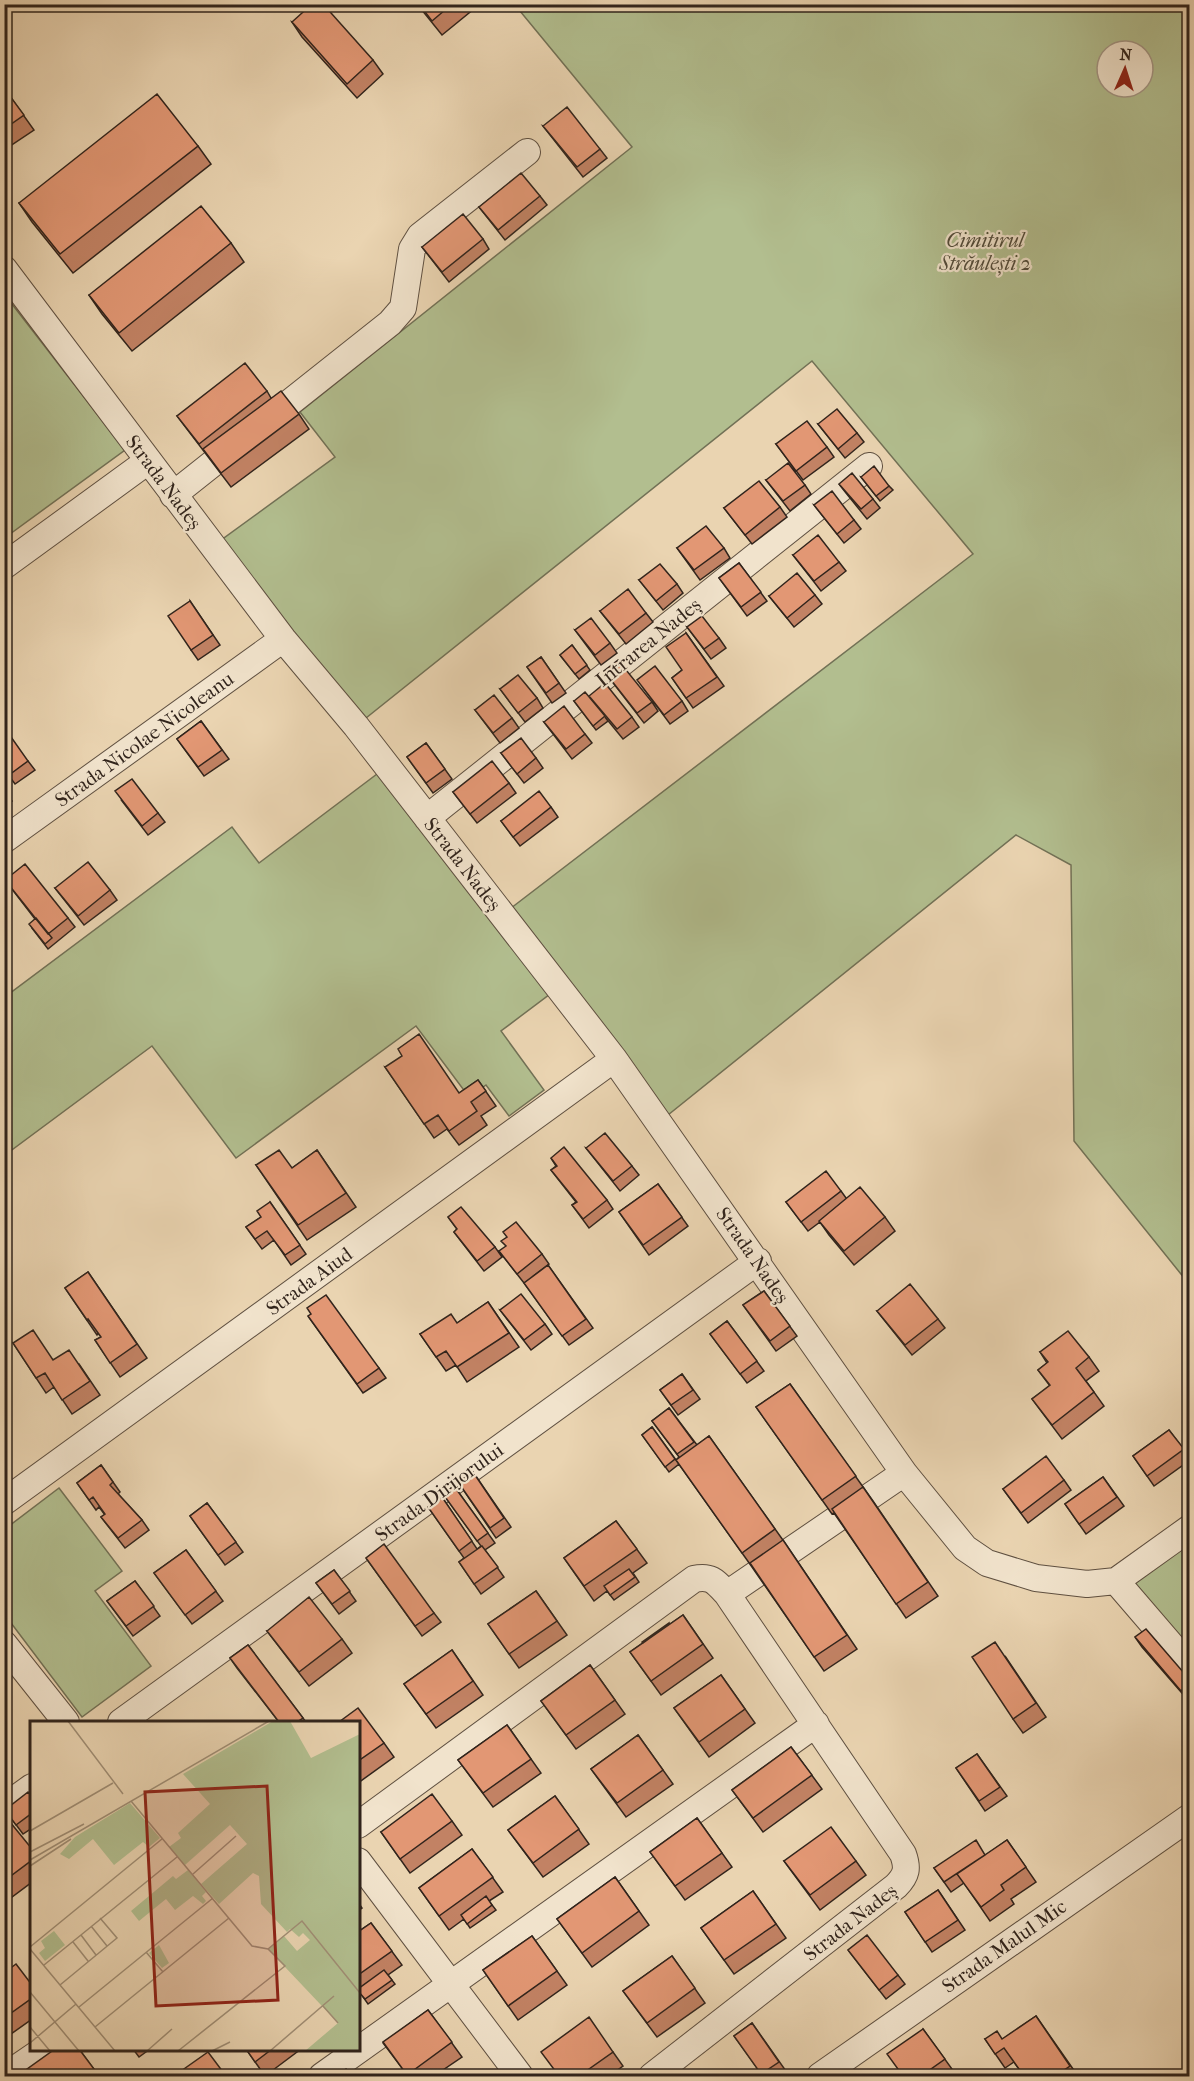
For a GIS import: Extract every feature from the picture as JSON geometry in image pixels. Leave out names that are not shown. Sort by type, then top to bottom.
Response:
[{"type":"street","points":[[173,495],[390,323],[403,308],[412,249],[420,236],[527,152]]},
{"type":"street","name":"Strada Nadeș","points":[[4,269],[284,639],[427,818],[614,1059],[758,1261],[904,1473],[965,1548],[987,1563],[1013,1573],[1059,1582],[1087,1584],[1116,1581]]},
{"type":"street","points":[[4,566],[148,461]]},
{"type":"street","name":"Intrarea Nadeș","points":[[427,818],[869,465]]},
{"type":"street","name":"Strada Nicolae Nicoleanu","points":[[4,840],[284,639]]},
{"type":"street","name":"Strada Aiud","points":[[4,1502],[614,1059]]},
{"type":"street","name":"Strada Dirijorului","points":[[122,1721],[758,1261]]},
{"type":"street","points":[[727,1594],[904,1473]]},
{"type":"street","points":[[1190,1528],[1116,1581],[1190,1667]]},
{"type":"street","name":"Strada Nadeș","points":[[360,1824],[694,1579],[705,1576],[713,1579],[727,1594],[816,1724],[903,1854],[907,1866],[905,1876],[896,1886],[652,2076]]},
{"type":"street","points":[[4,1644],[65,1721]]},
{"type":"street","points":[[360,2049],[816,1724]]},
{"type":"street","points":[[4,1807],[30,1789]]},
{"type":"street","name":"Strada Malul Mic","points":[[820,2076],[1190,1817]]},
{"type":"street","points":[[360,1864],[520,2076]]},
{"type":"street","points":[[5,2076],[40,2051]]},
{"type":"street","points":[[322,2076],[357,2051]]},
{"type":"green space","name":"Cimitirul Străulești 2","points":[[515,5],[1189,5],[1189,1284],[1074,1141],[1071,865],[1016,835],[663,1119],[502,915],[973,554],[812,361],[356,726],[213,546],[335,457],[300,412],[632,147]]},
{"type":"green space","points":[[5,295],[125,450],[10,534],[4,527]]},
{"type":"green space","points":[[381,771],[550,994],[501,1031],[544,1090],[509,1116],[486,1085],[469,1097],[416,1026],[236,1158],[152,1046],[5,1155],[5,997],[232,827],[259,863]]},
{"type":"green space","points":[[59,1488],[122,1571],[95,1591],[151,1666],[82,1717],[5,1615],[5,1529]]},
{"type":"green space","points":[[1189,1528],[1189,1667],[1116,1581]]},
{"type":"building","points":[[312,4],[323,4],[373,60],[347,84],[292,22]]},
{"type":"building","points":[[419,4],[452,4],[432,21]]},
{"type":"building","points":[[4,88],[24,115],[4,129]]},
{"type":"building","points":[[157,94],[198,146],[60,254],[19,203]]},
{"type":"building","points":[[567,107],[600,149],[577,167],[543,126]]},
{"type":"building","points":[[521,173],[540,196],[498,230],[479,207]]},
{"type":"building","points":[[201,206],[231,243],[119,333],[89,295]]},
{"type":"building","points":[[463,214],[483,239],[442,272],[422,247]]},
{"type":"building","points":[[245,363],[267,391],[199,444],[177,416]]},
{"type":"building","points":[[281,391],[299,414],[221,473],[203,449]]},
{"type":"building","points":[[837,409],[857,433],[838,449],[818,424]]},
{"type":"building","points":[[807,421],[827,447],[796,471],[776,444]]},
{"type":"building","points":[[788,463],[805,485],[783,501],[766,480]]},
{"type":"building","points":[[874,466],[889,486],[876,496],[861,477]]},
{"type":"building","points":[[852,473],[873,499],[861,509],[839,484]]},
{"type":"building","points":[[759,481],[780,507],[745,535],[724,508]]},
{"type":"building","points":[[832,491],[854,520],[837,534],[814,505]]},
{"type":"building","points":[[706,526],[724,548],[694,570],[677,548]]},
{"type":"building","points":[[818,535],[839,562],[814,581],[793,555]]},
{"type":"building","points":[[739,563],[761,592],[741,607],[719,578]]},
{"type":"building","points":[[660,564],[677,584],[656,601],[639,580]]},
{"type":"building","points":[[797,573],[815,595],[787,618],[769,596]]},
{"type":"building","points":[[628,589],[646,613],[619,634],[600,611]]},
{"type":"building","points":[[190,601],[213,635],[191,650],[168,616]]},
{"type":"building","points":[[702,616],[719,638],[704,649],[687,627]]},
{"type":"building","points":[[591,618],[610,643],[595,655],[575,630]]},
{"type":"building","points":[[686,633],[717,677],[686,698],[672,678],[682,670],[666,647]]},
{"type":"building","points":[[572,645],[587,665],[575,674],[560,655]]},
{"type":"building","points":[[541,657],[559,683],[546,693],[527,667]]},
{"type":"building","points":[[618,660],[652,702],[637,713],[604,671]]},
{"type":"building","points":[[655,666],[682,701],[664,715],[637,680]]},
{"type":"building","points":[[518,675],[537,698],[518,713],[500,689]]},
{"type":"building","points":[[605,683],[632,717],[617,729],[589,696]]},
{"type":"building","points":[[585,692],[605,716],[593,726],[574,701]]},
{"type":"building","points":[[494,695],[512,718],[493,733],[475,710]]},
{"type":"building","points":[[564,706],[585,734],[566,749],[544,722]]},
{"type":"building","points":[[201,721],[222,750],[198,767],[177,739]]},
{"type":"building","points":[[4,727],[28,761],[9,775],[4,769]]},
{"type":"building","points":[[521,738],[536,758],[517,774],[501,753]]},
{"type":"building","points":[[426,743],[445,769],[426,783],[407,757]]},
{"type":"building","points":[[492,761],[509,783],[470,814],[453,792]]},
{"type":"building","points":[[132,779],[158,813],[142,826],[115,791]]},
{"type":"building","points":[[539,791],[551,807],[513,837],[501,821]]},
{"type":"building","points":[[88,862],[110,890],[78,916],[55,888]]},
{"type":"building","points":[[25,864],[68,918],[48,934],[5,880]]},
{"type":"building","points":[[36,918],[52,938],[45,944],[29,924]]},
{"type":"building","points":[[419,1034],[459,1093],[478,1080],[486,1091],[471,1102],[477,1111],[449,1131],[438,1115],[424,1124],[385,1067],[402,1056],[398,1049]]},
{"type":"building","points":[[605,1133],[632,1166],[613,1181],[586,1148]]},
{"type":"building","points":[[564,1147],[607,1200],[583,1219],[572,1205],[577,1202],[551,1170],[557,1166],[551,1158]]},
{"type":"building","points":[[279,1150],[292,1168],[317,1150],[346,1193],[298,1225],[256,1165]]},
{"type":"building","points":[[826,1171],[841,1191],[801,1222],[786,1202]]},
{"type":"building","points":[[658,1184],[682,1217],[643,1245],[619,1212]]},
{"type":"building","points":[[860,1187],[885,1217],[844,1251],[819,1221]]},
{"type":"building","points":[[270,1202],[300,1245],[285,1255],[267,1231],[255,1239],[246,1227],[261,1217],[257,1211]]},
{"type":"building","points":[[461,1207],[495,1247],[477,1261],[454,1232],[457,1229],[448,1217]]},
{"type":"building","points":[[516,1222],[542,1254],[517,1274],[499,1251],[506,1246],[501,1241],[507,1237],[503,1232]]},
{"type":"building","points":[[548,1265],[586,1319],[562,1336],[524,1283]]},
{"type":"building","points":[[88,1272],[137,1344],[110,1363],[95,1340],[101,1337],[65,1288]]},
{"type":"building","points":[[910,1284],[938,1319],[905,1345],[877,1311]]},
{"type":"building","points":[[764,1291],[790,1326],[770,1341],[743,1305]]},
{"type":"building","points":[[521,1294],[545,1324],[524,1340],[500,1310]]},
{"type":"building","points":[[326,1295],[379,1368],[357,1384],[308,1316],[311,1314],[307,1308]]},
{"type":"building","points":[[488,1302],[509,1333],[457,1367],[446,1351],[436,1357],[420,1334],[451,1314],[457,1323]]},
{"type":"building","points":[[727,1321],[757,1361],[740,1374],[710,1334]]},
{"type":"building","points":[[33,1330],[53,1360],[69,1350],[90,1381],[62,1400],[45,1373],[36,1378],[13,1343]]},
{"type":"building","points":[[1068,1331],[1089,1357],[1076,1368],[1094,1392],[1052,1425],[1032,1399],[1050,1385],[1038,1370],[1048,1362],[1040,1352]]},
{"type":"building","points":[[682,1374],[693,1390],[671,1405],[660,1390]]},
{"type":"building","points":[[790,1384],[856,1476],[822,1500],[756,1407]]},
{"type":"building","points":[[669,1408],[694,1442],[677,1454],[652,1421]]},
{"type":"building","points":[[652,1427],[675,1459],[665,1467],[642,1435]]},
{"type":"building","points":[[1169,1430],[1184,1449],[1147,1476],[1133,1456]]},
{"type":"building","points":[[709,1436],[775,1529],[742,1553],[676,1460]]},
{"type":"building","points":[[1046,1456],[1064,1480],[1021,1513],[1003,1489]]},
{"type":"building","points":[[101,1465],[113,1482],[110,1485],[142,1520],[118,1538],[101,1517],[105,1514],[93,1497],[89,1500],[77,1483]]},
{"type":"building","points":[[473,1472],[504,1518],[490,1528],[458,1482]]},
{"type":"building","points":[[1103,1477],[1117,1497],[1079,1524],[1065,1504]]},
{"type":"building","points":[[454,1486],[488,1533],[477,1541],[443,1494]]},
{"type":"building","points":[[863,1487],[928,1582],[896,1604],[832,1509]]},
{"type":"building","points":[[442,1497],[472,1541],[459,1551],[428,1507]]},
{"type":"building","points":[[207,1503],[236,1542],[218,1555],[190,1516]]},
{"type":"building","points":[[616,1521],[637,1549],[584,1586],[564,1558]]},
{"type":"building","points":[[783,1540],[847,1635],[814,1657],[750,1563]]},
{"type":"building","points":[[384,1544],[434,1613],[415,1626],[366,1558]]},
{"type":"building","points":[[482,1546],[498,1567],[474,1584],[459,1562]]},
{"type":"building","points":[[186,1550],[216,1591],[185,1615],[154,1573]]},
{"type":"building","points":[[629,1569],[635,1577],[610,1595],[604,1586]]},
{"type":"building","points":[[334,1570],[350,1591],[332,1604],[316,1583]]},
{"type":"building","points":[[135,1581],[154,1606],[126,1626],[107,1601]]},
{"type":"building","points":[[536,1591],[557,1621],[509,1654],[488,1624]]},
{"type":"building","points":[[309,1597],[342,1639],[299,1672],[267,1631]]},
{"type":"building","points":[[683,1615],[703,1644],[651,1681],[630,1652]]},
{"type":"building","points":[[669,1623],[643,1643],[642,1642]]},
{"type":"building","points":[[1146,1629],[1190,1680],[1190,1683],[1181,1691],[1135,1637]]},
{"type":"building","points":[[995,1642],[1036,1703],[1013,1719],[972,1657]]},
{"type":"building","points":[[248,1645],[303,1718],[298,1721],[278,1721],[230,1658]]},
{"type":"building","points":[[452,1650],[473,1681],[426,1714],[404,1684]]},
{"type":"building","points":[[590,1665],[615,1700],[566,1735],[541,1701]]},
{"type":"building","points":[[721,1675],[745,1709],[699,1742],[674,1708]]},
{"type":"building","points":[[358,1708],[384,1743],[360,1760],[360,1721],[340,1721]]},
{"type":"building","points":[[507,1725],[531,1759],[483,1793],[458,1760]]},
{"type":"building","points":[[638,1735],[663,1770],[617,1803],[591,1769]]},
{"type":"building","points":[[791,1747],[812,1775],[753,1818],[732,1790]]},
{"type":"building","points":[[977,1754],[1000,1787],[979,1801],[956,1768]]},
{"type":"building","points":[[28,1792],[30,1794],[30,1814],[16,1825],[5,1810]]},
{"type":"building","points":[[432,1794],[452,1821],[400,1859],[381,1832]]},
{"type":"building","points":[[555,1796],[579,1829],[533,1863],[508,1830]]},
{"type":"building","points":[[697,1818],[722,1853],[675,1886],[650,1852]]},
{"type":"building","points":[[10,1822],[30,1847],[30,1862],[4,1881],[4,1826]]},
{"type":"building","points":[[831,1827],[856,1861],[810,1895],[784,1861]]},
{"type":"building","points":[[976,1840],[985,1855],[944,1882],[934,1868]]},
{"type":"building","points":[[1007,1840],[1026,1867],[1001,1885],[1004,1890],[981,1907],[957,1874]]},
{"type":"building","points":[[472,1849],[493,1877],[439,1916],[419,1888]]},
{"type":"building","points":[[615,1877],[639,1911],[582,1953],[557,1919]]},
{"type":"building","points":[[938,1890],[958,1920],[925,1942],[905,1912]]},
{"type":"building","points":[[753,1891],[776,1924],[724,1960],[701,1928]]},
{"type":"building","points":[[486,1896],[492,1905],[467,1924],[461,1915]]},
{"type":"building","points":[[371,1923],[392,1951],[360,1974],[360,1931]]},
{"type":"building","points":[[867,1935],[898,1975],[879,1990],[848,1950]]},
{"type":"building","points":[[532,1936],[557,1971],[508,2006],[483,1970]]},
{"type":"building","points":[[672,1956],[695,1988],[647,2023],[623,1991]]},
{"type":"building","points":[[16,1964],[30,1982],[30,1999],[4,2018],[4,1973]]},
{"type":"building","points":[[384,1970],[392,1980],[365,1999],[360,1993],[360,1988]]},
{"type":"building","points":[[428,2010],[452,2042],[407,2075],[383,2042]]},
{"type":"building","points":[[1036,2016],[1070,2066],[1055,2076],[1024,2076],[1004,2048],[995,2054],[985,2039],[997,2031],[1002,2039]]},
{"type":"building","points":[[589,2017],[613,2052],[579,2076],[559,2076],[541,2052]]},
{"type":"building","points":[[752,2023],[779,2062],[761,2074],[734,2036]]},
{"type":"building","points":[[923,2029],[945,2059],[921,2076],[903,2076],[887,2054]]},
{"type":"building","points":[[52,2051],[80,2051],[94,2069],[84,2076],[26,2076],[23,2072]]},
{"type":"building","points":[[247,2051],[269,2051],[255,2062]]},
{"type":"building","points":[[208,2052],[226,2076],[174,2076]]},
{"type":"building","points":[[346,2069],[351,2076],[335,2076]]}]
